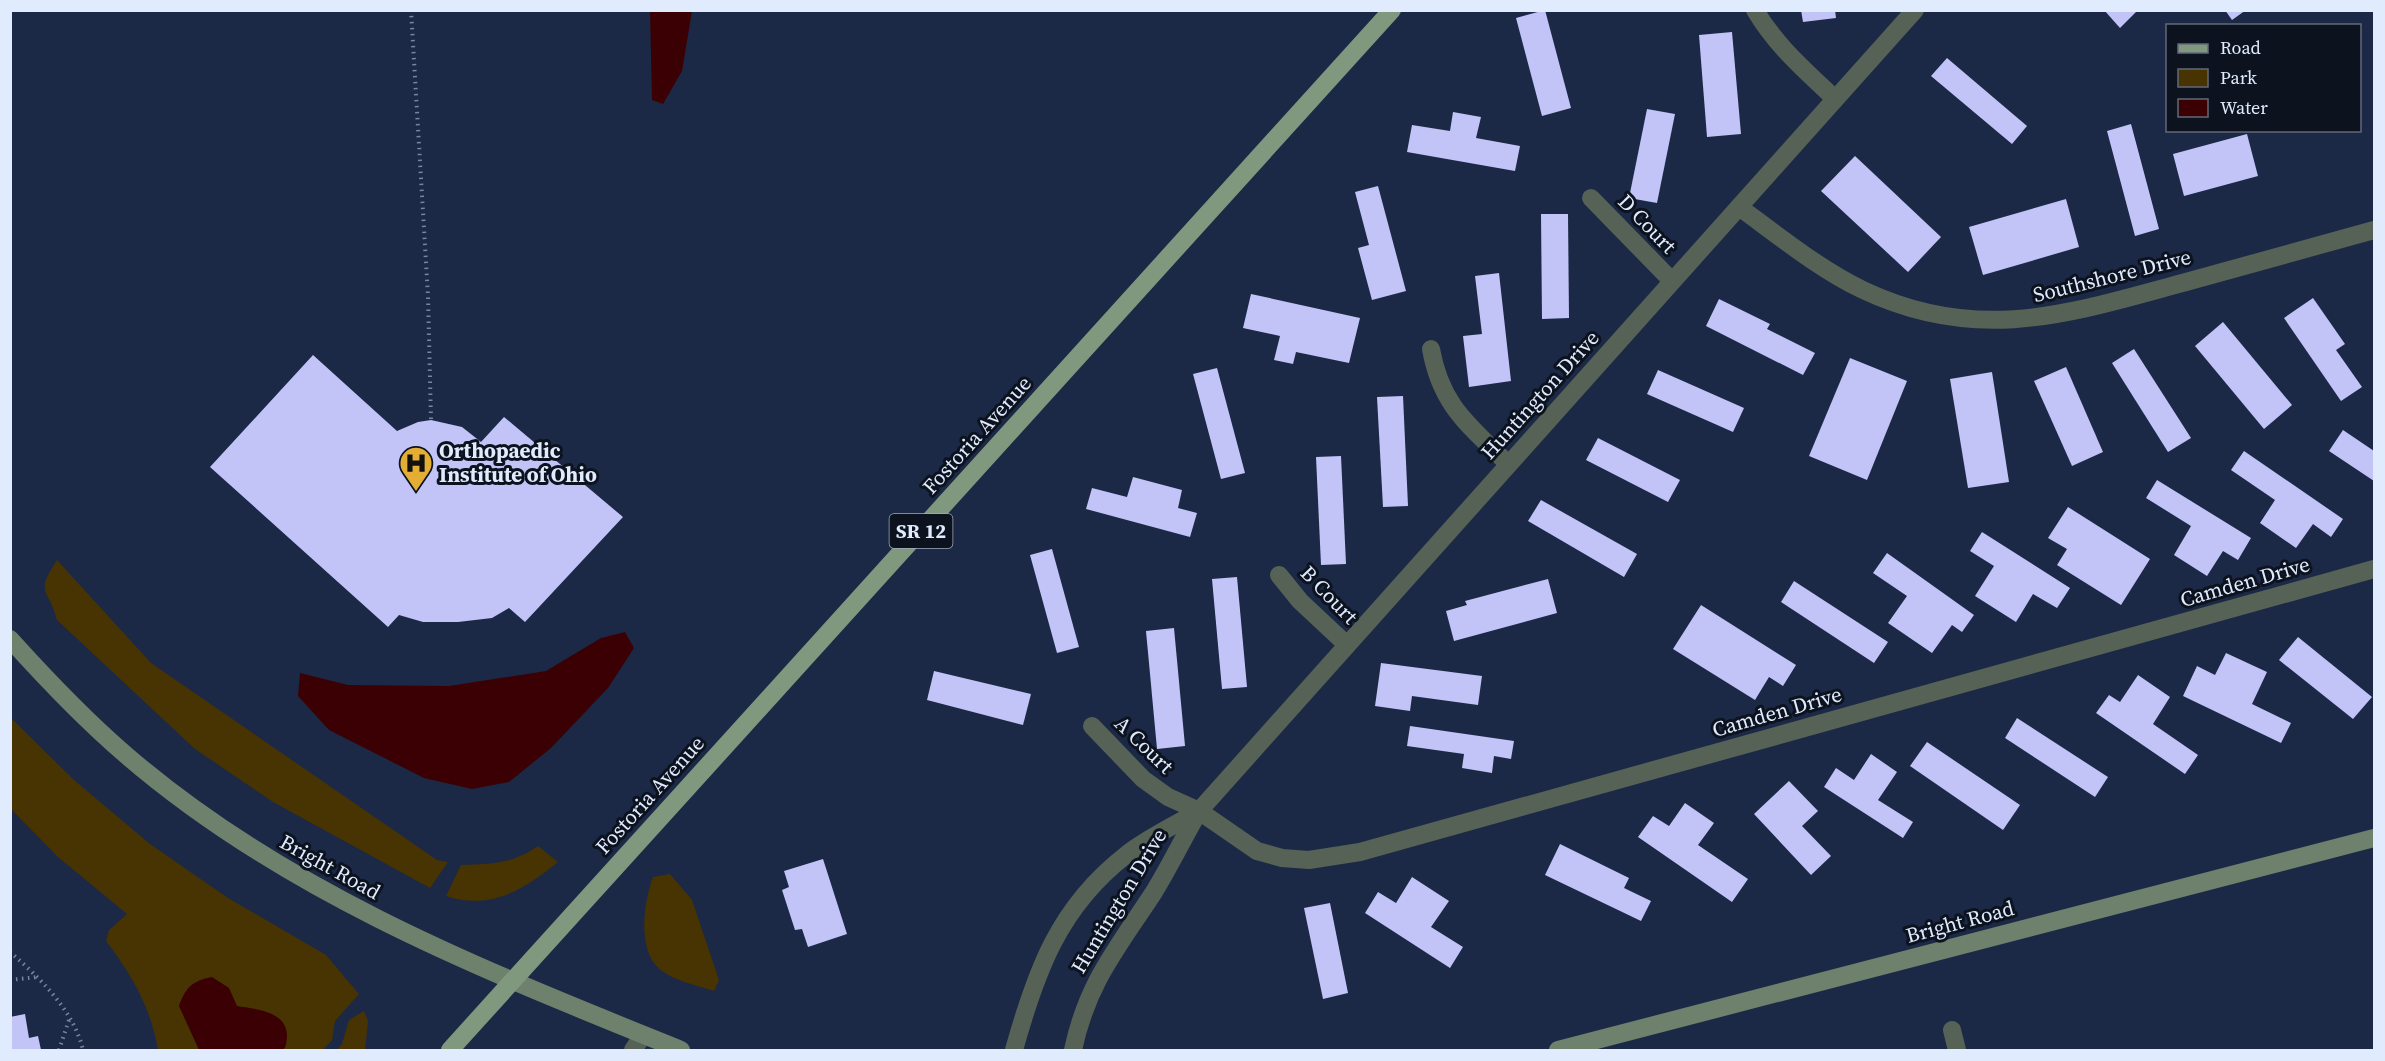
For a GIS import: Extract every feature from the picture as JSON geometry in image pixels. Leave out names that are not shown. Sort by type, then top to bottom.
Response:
[{"type":"main road","name":"Fostoria Avenue","points":[[450,1050],[1392,10]]},
{"type":"main road","name":"Bright Road","points":[[10,639],[69,703],[126,756],[188,804],[252,849],[388,926],[512,981],[638,1043],[681,1050]]},
{"type":"main road","name":"Bright Road","points":[[1558,1050],[2374,838]]},
{"type":"street","points":[[1755,10],[1767,31],[1835,99]]},
{"type":"street","name":"Huntington Drive","points":[[1073,1050],[1078,1025],[1098,976],[1155,890],[1198,811],[1915,10]]},
{"type":"street","name":"D Court","points":[[1591,198],[1672,281]]},
{"type":"street","name":"Southshore Drive","points":[[1739,207],[1806,256],[1863,290],[1912,308],[1962,319],[2011,321],[2037,319],[2088,308],[2374,230]]},
{"type":"street","points":[[1431,349],[1436,376],[1447,399],[1508,464]]},
{"type":"street","name":"Camden Drive","points":[[1198,811],[1257,851],[1282,858],[1309,860],[1360,852],[2374,569]]},
{"type":"street","name":"B Court","points":[[1279,575],[1300,601],[1347,645]]},
{"type":"street","name":"A Court","points":[[1092,726],[1143,779],[1168,797],[1198,811]]},
{"type":"street","name":"Huntington Drive","points":[[1014,1050],[1027,1004],[1046,954],[1058,930],[1088,888],[1128,854],[1198,811]]},
{"type":"street","points":[[1952,1030],[1958,1050]]},
{"type":"path","points":[[411,10],[428,296],[431,420]]},
{"type":"path","points":[[12,956],[38,977],[69,1019],[83,1050]]},
{"type":"path","points":[[10,980],[38,977]]},
{"type":"path","points":[[59,1050],[69,1019]]},
{"type":"green space","points":[[57,560],[151,663],[437,860],[448,862],[430,888],[273,802],[195,749],[57,620],[45,586]]},
{"type":"green space","points":[[10,717],[74,780],[150,844],[228,898],[326,955],[359,994],[335,1021],[332,1040],[323,1050],[158,1050],[151,1020],[139,992],[106,941],[109,930],[127,914],[58,857],[11,809]]},
{"type":"green space","points":[[538,846],[558,862],[520,889],[492,899],[477,901],[446,896],[461,865],[510,860]]},
{"type":"green space","points":[[670,874],[692,900],[719,980],[714,991],[665,973],[649,955],[644,929],[649,888],[653,877]]},
{"type":"green space","points":[[364,1011],[368,1021],[365,1050],[337,1050],[342,1044],[349,1020]]},
{"type":"water","points":[[650,11],[692,11],[682,71],[663,104],[652,100]]},
{"type":"water","points":[[625,632],[634,648],[608,688],[551,748],[509,782],[472,789],[424,778],[329,730],[298,696],[300,673],[348,685],[449,686],[546,671],[601,638]]},
{"type":"water","points":[[212,977],[229,988],[237,1006],[269,1013],[282,1022],[286,1028],[287,1037],[283,1050],[199,1050],[179,1006],[184,994],[191,986]]},
{"type":"building","points":[[1545,10],[1571,108],[1542,116],[1516,18]]},
{"type":"building","points":[[1801,10],[1835,10],[1836,18],[1803,22]]},
{"type":"building","points":[[2104,10],[2135,10],[2136,12],[2120,28]]},
{"type":"building","points":[[2225,10],[2246,10],[2232,20]]},
{"type":"building","points":[[1732,32],[1741,134],[1707,137],[1699,35]]},
{"type":"building","points":[[1947,58],[2027,126],[2012,144],[1931,76]]},
{"type":"building","points":[[1647,109],[1675,114],[1657,203],[1629,198]]},
{"type":"building","points":[[1453,112],[1481,117],[1476,138],[1520,146],[1515,171],[1407,152],[1412,125],[1450,131]]},
{"type":"building","points":[[2131,124],[2159,229],[2135,236],[2107,131]]},
{"type":"building","points":[[2247,134],[2258,176],[2184,196],[2173,154]]},
{"type":"building","points":[[1855,156],[1941,237],[1908,272],[1821,191]]},
{"type":"building","points":[[1378,186],[1406,291],[1372,300],[1358,248],[1369,245],[1355,192]]},
{"type":"building","points":[[2066,199],[2079,247],[1983,275],[1969,227]]},
{"type":"building","points":[[1541,214],[1568,214],[1569,318],[1542,319]]},
{"type":"building","points":[[1499,273],[1511,381],[1469,387],[1463,336],[1482,334],[1475,276]]},
{"type":"building","points":[[1251,294],[1360,318],[1349,363],[1296,352],[1293,364],[1274,360],[1280,336],[1243,328]]},
{"type":"building","points":[[2313,298],[2345,344],[2336,350],[2362,387],[2341,401],[2284,318]]},
{"type":"building","points":[[1719,299],[1770,324],[1767,329],[1815,353],[1803,375],[1706,326]]},
{"type":"building","points":[[2223,322],[2292,405],[2264,429],[2195,346]]},
{"type":"building","points":[[2134,349],[2191,438],[2168,452],[2112,363]]},
{"type":"building","name":"Orthopaedic Institute of Ohio","points":[[313,355],[397,431],[418,422],[431,420],[462,427],[481,442],[504,417],[623,517],[525,622],[509,608],[492,618],[458,622],[423,622],[399,615],[388,627],[210,467]]},
{"type":"building","points":[[1850,358],[1907,381],[1867,480],[1809,456]]},
{"type":"building","points":[[2066,367],[2103,452],[2072,466],[2034,381]]},
{"type":"building","points":[[1217,368],[1245,473],[1221,479],[1193,374]]},
{"type":"building","points":[[1658,370],[1744,408],[1733,432],[1647,394]]},
{"type":"building","points":[[1992,372],[2009,482],[1968,488],[1950,379]]},
{"type":"building","points":[[1403,396],[1408,506],[1383,507],[1377,397]]},
{"type":"building","points":[[2343,430],[2374,451],[2374,481],[2329,451]]},
{"type":"building","points":[[1598,438],[1680,480],[1668,502],[1586,460]]},
{"type":"building","points":[[2244,451],[2343,519],[2331,537],[2313,524],[2296,548],[2260,523],[2275,500],[2231,470]]},
{"type":"building","points":[[1341,456],[1346,564],[1321,565],[1316,457]]},
{"type":"building","points":[[1133,477],[1182,490],[1178,508],[1197,513],[1190,537],[1086,509],[1092,488],[1127,497]]},
{"type":"building","points":[[2157,480],[2251,538],[2238,560],[2223,551],[2207,576],[2174,555],[2191,526],[2146,498]]},
{"type":"building","points":[[1541,500],[1637,554],[1624,577],[1528,521]]},
{"type":"building","points":[[2068,507],[2150,559],[2121,605],[2057,565],[2067,549],[2048,538]]},
{"type":"building","points":[[1982,532],[2070,588],[2057,608],[2033,594],[2016,622],[1975,596],[1994,566],[1970,551]]},
{"type":"building","points":[[1052,549],[1079,647],[1057,653],[1030,555]]},
{"type":"building","points":[[1887,553],[1974,615],[1962,632],[1952,625],[1932,653],[1888,623],[1907,596],[1873,573]]},
{"type":"building","points":[[1237,577],[1247,687],[1222,689],[1212,579]]},
{"type":"building","points":[[1548,579],[1557,613],[1454,641],[1446,611],[1467,605],[1465,601]]},
{"type":"building","points":[[1794,581],[1888,642],[1874,663],[1781,602]]},
{"type":"building","points":[[1701,605],[1796,665],[1783,686],[1769,677],[1755,700],[1673,649]]},
{"type":"building","points":[[1174,628],[1185,746],[1157,749],[1146,631]]},
{"type":"building","points":[[2298,637],[2372,697],[2353,719],[2279,660]]},
{"type":"building","points":[[2226,653],[2267,672],[2252,704],[2291,723],[2281,743],[2183,696],[2197,666],[2215,675]]},
{"type":"building","points":[[1381,663],[1482,676],[1478,705],[1412,696],[1410,711],[1375,706]]},
{"type":"building","points":[[934,671],[1031,694],[1023,725],[927,700]]},
{"type":"building","points":[[2138,675],[2170,697],[2153,724],[2198,755],[2185,774],[2096,713],[2109,695],[2120,702]]},
{"type":"building","points":[[2017,718],[2108,777],[2095,797],[2005,738]]},
{"type":"building","points":[[1410,726],[1514,741],[1511,759],[1494,756],[1492,773],[1462,768],[1464,754],[1407,746]]},
{"type":"building","points":[[1927,742],[2020,805],[2003,830],[1910,766]]},
{"type":"building","points":[[1871,754],[1897,772],[1878,800],[1913,822],[1903,838],[1824,787],[1836,768],[1854,780]]},
{"type":"building","points":[[1789,781],[1818,811],[1802,826],[1831,856],[1811,875],[1754,814]]},
{"type":"building","points":[[1685,803],[1714,823],[1698,845],[1748,879],[1732,902],[1638,837],[1653,816],[1669,826]]},
{"type":"building","points":[[1560,844],[1629,878],[1624,888],[1651,901],[1641,921],[1545,875]]},
{"type":"building","points":[[823,859],[847,934],[808,947],[802,929],[795,930],[782,890],[789,887],[784,871]]},
{"type":"building","points":[[1412,877],[1449,901],[1431,927],[1463,947],[1450,968],[1365,913],[1378,892],[1396,903]]},
{"type":"building","points":[[1330,903],[1348,993],[1323,999],[1304,908]]},
{"type":"building","points":[[25,1014],[29,1038],[38,1036],[41,1050],[10,1050],[10,1017]]},
{"type":"place","name":"Orthopaedic Institute of Ohio","points":[[416,492]]}]
